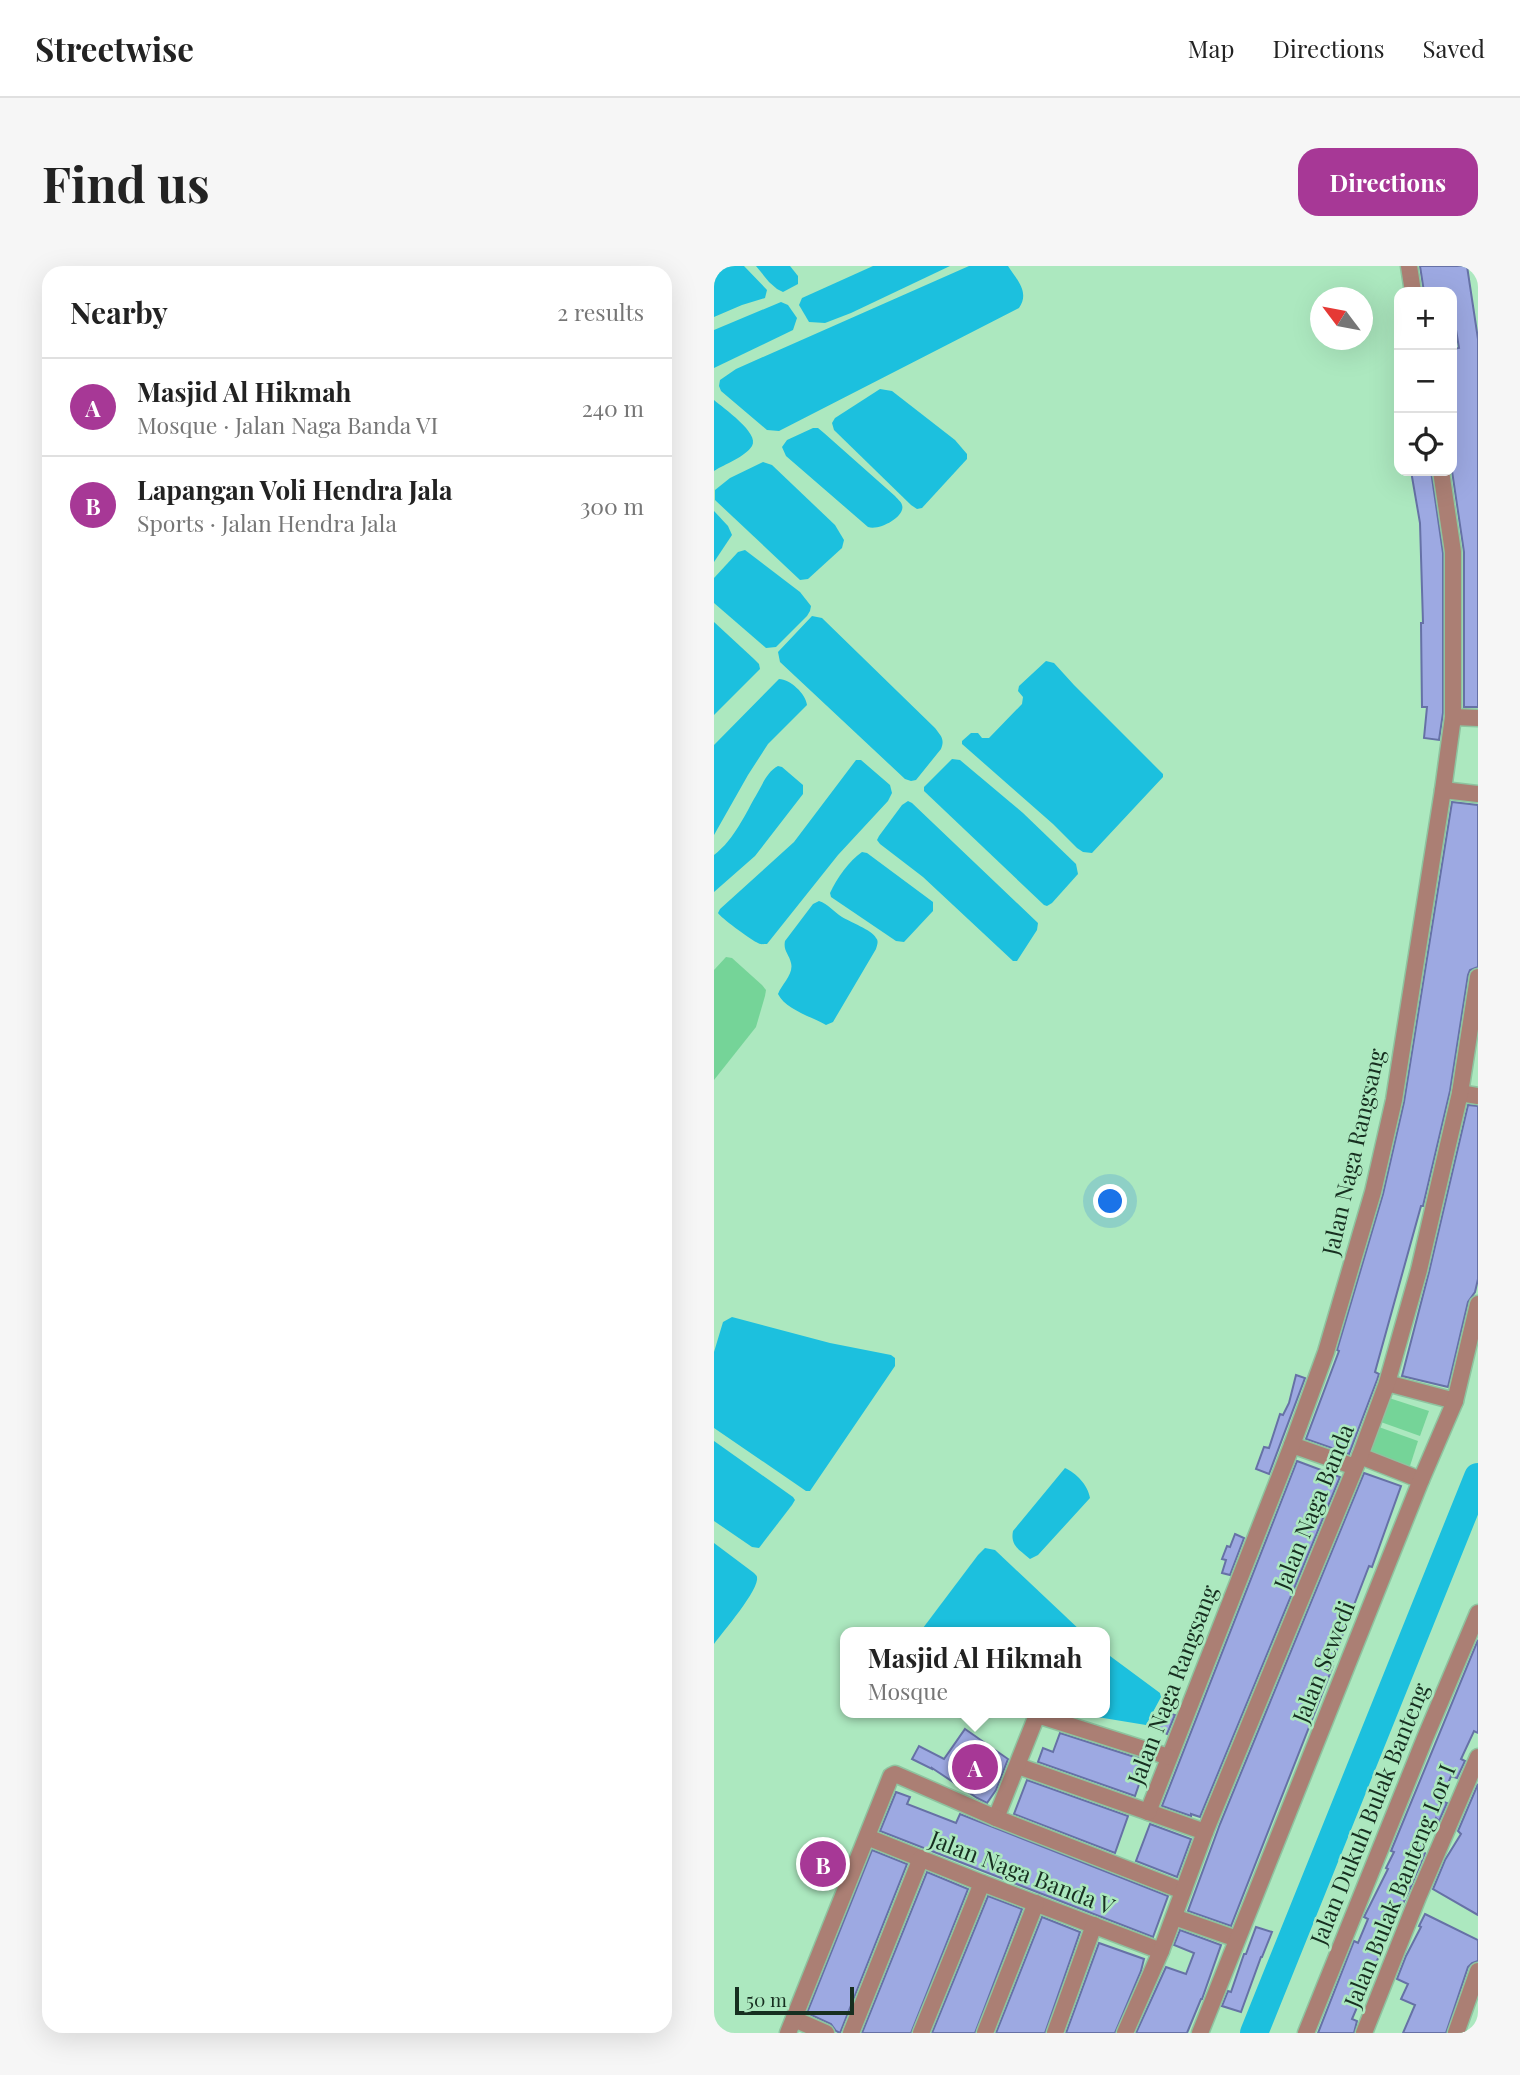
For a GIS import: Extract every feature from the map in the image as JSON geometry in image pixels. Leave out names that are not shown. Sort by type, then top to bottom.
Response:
[{"type":"street","points":[[1409,266],[1412,287]]},
{"type":"street","name":"Jalan Naga Rangsang","points":[[1148,1812],[1326,1352],[1373,1192],[1394,1100],[1453,717],[1453,552],[1441,476]]},
{"type":"street","points":[[1453,717],[1478,718]]},
{"type":"street","points":[[1443,790],[1478,794]]},
{"type":"street","name":"Jalan Naga Banda","points":[[1125,2033],[1161,1951],[1205,1832],[1358,1461],[1387,1383],[1419,1269],[1460,1093],[1478,977]]},
{"type":"street","points":[[1460,1093],[1478,1096]]},
{"type":"street","name":"Jalan Sewedi","points":[[1200,2033],[1455,1401],[1478,1304]]},
{"type":"street","points":[[1387,1383],[1455,1401]]},
{"type":"street","points":[[1292,1445],[1421,1480]]},
{"type":"street","name":"Jalan Dukuh Bulak Banteng","points":[[1306,2033],[1478,1613]]},
{"type":"street","points":[[996,1818],[1036,1718]]},
{"type":"street","points":[[1043,1718],[1169,1757]]},
{"type":"street","name":"Jalan Bulak Banteng Lor I","points":[[1364,2033],[1418,1896],[1478,1757]]},
{"type":"street","points":[[1018,1766],[1205,1832]]},
{"type":"street","points":[[826,2033],[791,2026],[891,1776],[895,1774],[996,1818],[1183,1891]]},
{"type":"street","name":"Jalan Naga Banda V","points":[[867,1837],[1161,1951]]},
{"type":"street","points":[[851,2033],[921,1858]]},
{"type":"street","points":[[921,2033],[982,1883]]},
{"type":"street","points":[[985,2033],[1036,1903]]},
{"type":"street","points":[[1174,1917],[1237,1939]]},
{"type":"street","points":[[1055,2033],[1094,1925]]},
{"type":"street","points":[[1455,2033],[1478,1971]]},
{"type":"green space","points":[[726,957],[732,958],[766,990],[756,1027],[714,1080],[714,970]]},
{"type":"green space","points":[[1386,1397],[1429,1411],[1420,1436],[1378,1421]]},
{"type":"green space","points":[[1376,1426],[1418,1441],[1410,1466],[1368,1451]]},
{"type":"green space","points":[[822,1839],[842,1847],[824,1890],[805,1882]]},
{"type":"water","points":[[714,266],[744,266],[767,290],[765,298],[714,317]]},
{"type":"water","points":[[756,266],[790,266],[798,276],[798,284],[783,292],[769,282]]},
{"type":"water","points":[[873,266],[950,266],[851,313],[825,323],[809,322],[799,305],[802,298]]},
{"type":"water","points":[[969,266],[1008,266],[1023,291],[1019,308],[779,431],[767,430],[721,391],[720,380],[736,369]]},
{"type":"water","points":[[781,302],[788,305],[797,318],[793,330],[714,368],[714,330]]},
{"type":"water","points":[[880,389],[892,391],[955,440],[967,454],[967,459],[922,508],[917,509],[911,505],[834,430],[832,423],[835,418]]},
{"type":"water","points":[[714,400],[746,428],[753,441],[745,454],[714,471]]},
{"type":"water","points":[[813,428],[824,433],[900,501],[902,509],[896,518],[879,527],[868,527],[786,456],[782,447],[787,440]]},
{"type":"water","points":[[763,462],[772,465],[835,525],[844,540],[842,548],[808,579],[800,580],[715,500],[715,490],[730,478]]},
{"type":"water","points":[[714,511],[728,526],[732,535],[714,562]]},
{"type":"water","points":[[745,550],[800,592],[811,606],[807,616],[776,647],[766,648],[714,603],[714,578],[738,552]]},
{"type":"water","points":[[812,616],[822,618],[941,736],[941,749],[916,780],[905,779],[780,662],[778,652]]},
{"type":"water","points":[[714,622],[759,664],[760,669],[714,715]]},
{"type":"water","points":[[1046,661],[1054,663],[1163,774],[1092,853],[1077,848],[962,744],[971,733],[989,738],[1022,704],[1023,697],[1018,691],[1019,686]]},
{"type":"water","points":[[779,679],[797,688],[807,705],[768,744],[714,835],[714,745]]},
{"type":"water","points":[[952,759],[960,760],[1023,813],[1076,864],[1078,874],[1052,903],[1044,905],[924,791],[924,787]]},
{"type":"water","points":[[856,760],[861,760],[890,785],[892,793],[888,801],[838,855],[767,944],[758,943],[720,915],[720,909],[794,842]]},
{"type":"water","points":[[778,766],[803,785],[803,794],[755,856],[714,892],[714,855],[734,834],[766,778]]},
{"type":"water","points":[[908,801],[1038,923],[1037,930],[1017,961],[1013,961],[923,877],[877,840],[902,805]]},
{"type":"water","points":[[862,852],[933,902],[933,911],[904,942],[896,941],[831,897],[830,893],[840,876]]},
{"type":"water","points":[[819,901],[870,932],[878,942],[833,1022],[826,1025],[786,1004],[778,994],[791,967],[785,941],[813,904]]},
{"type":"water","points":[[732,1317],[895,1358],[895,1366],[810,1491],[806,1491],[714,1428],[714,1352],[723,1322]]},
{"type":"water","points":[[714,1441],[795,1500],[759,1548],[752,1547],[714,1521]]},
{"type":"water","points":[[1065,1468],[1081,1480],[1090,1498],[1038,1555],[1030,1559],[1014,1544],[1013,1531]]},
{"type":"water","points":[[714,1543],[757,1577],[747,1601],[714,1644]]},
{"type":"water","points":[[985,1548],[995,1550],[1077,1627],[924,1627]]},
{"type":"water","points":[[1110,1656],[1160,1693],[1161,1697],[1146,1725],[1103,1718],[1110,1718]]},
{"type":"building","points":[[1420,266],[1467,266],[1478,339],[1478,707],[1464,707],[1464,552],[1453,476],[1457,476],[1457,287],[1423,287]]},
{"type":"building","points":[[1412,476],[1432,476],[1443,553],[1443,713],[1439,740],[1424,738],[1427,707],[1422,707],[1420,523]]},
{"type":"building","points":[[1452,802],[1478,805],[1478,967],[1470,970],[1468,975],[1450,1091],[1423,1206],[1375,1372],[1379,1374],[1349,1454],[1306,1439],[1339,1351],[1337,1350],[1383,1194],[1404,1102]]},
{"type":"building","points":[[1468,1105],[1478,1106],[1478,1279],[1475,1292],[1468,1302],[1448,1387],[1402,1376]]},
{"type":"building","points":[[1296,1375],[1305,1378],[1269,1474],[1256,1469],[1264,1447],[1269,1448],[1280,1414],[1283,1415],[1289,1403]]},
{"type":"building","points":[[1297,1461],[1340,1477],[1200,1817],[1191,1816],[1162,1806]]},
{"type":"building","points":[[1364,1473],[1401,1486],[1372,1567],[1369,1566],[1331,1665],[1333,1666],[1231,1926],[1188,1911],[1220,1824]]},
{"type":"building","points":[[1235,1534],[1244,1538],[1230,1575],[1222,1573],[1226,1560],[1222,1559]]},
{"type":"building","points":[[1478,1640],[1478,1733],[1474,1731],[1461,1759],[1465,1761],[1457,1778],[1451,1776],[1441,1801],[1447,1803],[1439,1821],[1436,1818],[1422,1851],[1425,1853],[1401,1908],[1396,1906],[1379,1939],[1385,1942],[1352,2019],[1357,2021],[1354,2033],[1318,2033],[1354,1941],[1358,1943],[1368,1919],[1364,1917],[1388,1869],[1386,1868],[1394,1852],[1391,1851]]},
{"type":"building","points":[[1163,1711],[1175,1715],[1167,1734],[1155,1729]]},
{"type":"building","points":[[965,1729],[1008,1759],[996,1790],[987,1803],[932,1768],[912,1759],[919,1746],[944,1759]]},
{"type":"building","points":[[1060,1733],[1147,1761],[1135,1796],[1038,1762],[1043,1748],[1053,1752]]},
{"type":"building","points":[[1027,1780],[1128,1816],[1115,1853],[1014,1814]]},
{"type":"building","points":[[1478,1784],[1478,1915],[1433,1889],[1445,1860],[1461,1834],[1458,1831]]},
{"type":"building","points":[[896,1792],[910,1797],[907,1804],[956,1823],[960,1814],[1168,1896],[1153,1937],[880,1831]]},
{"type":"building","points":[[1150,1824],[1191,1839],[1177,1877],[1136,1861]]},
{"type":"building","points":[[872,1850],[907,1864],[840,2033],[831,2024],[807,2013]]},
{"type":"building","points":[[927,1872],[968,1889],[911,2033],[862,2033]]},
{"type":"building","points":[[988,1896],[1022,1909],[975,2033],[932,2033]]},
{"type":"building","points":[[1425,1914],[1478,1940],[1478,1961],[1468,1967],[1446,2033],[1403,2033],[1415,2005],[1401,1999],[1408,1984],[1397,1979]]},
{"type":"building","points":[[1042,1917],[1080,1932],[1045,2033],[996,2033]]},
{"type":"building","points":[[1256,1927],[1272,1932],[1241,2012],[1222,2006],[1228,1991],[1231,1992]]},
{"type":"building","points":[[1180,1930],[1221,1945],[1202,1999],[1187,2033],[1136,2033],[1166,1967],[1186,1974],[1194,1953],[1174,1945]]},
{"type":"building","points":[[1099,1943],[1144,1959],[1141,1971],[1115,2033],[1066,2033]]},
{"type":"waterway","points":[[1254,2033],[1478,1477]]},
{"type":"place","name":"Masjid Al Hikmah","points":[[975,1767]]},
{"type":"place","name":"Lapangan Voli Hendra Jala","points":[[823,1864]]}]
